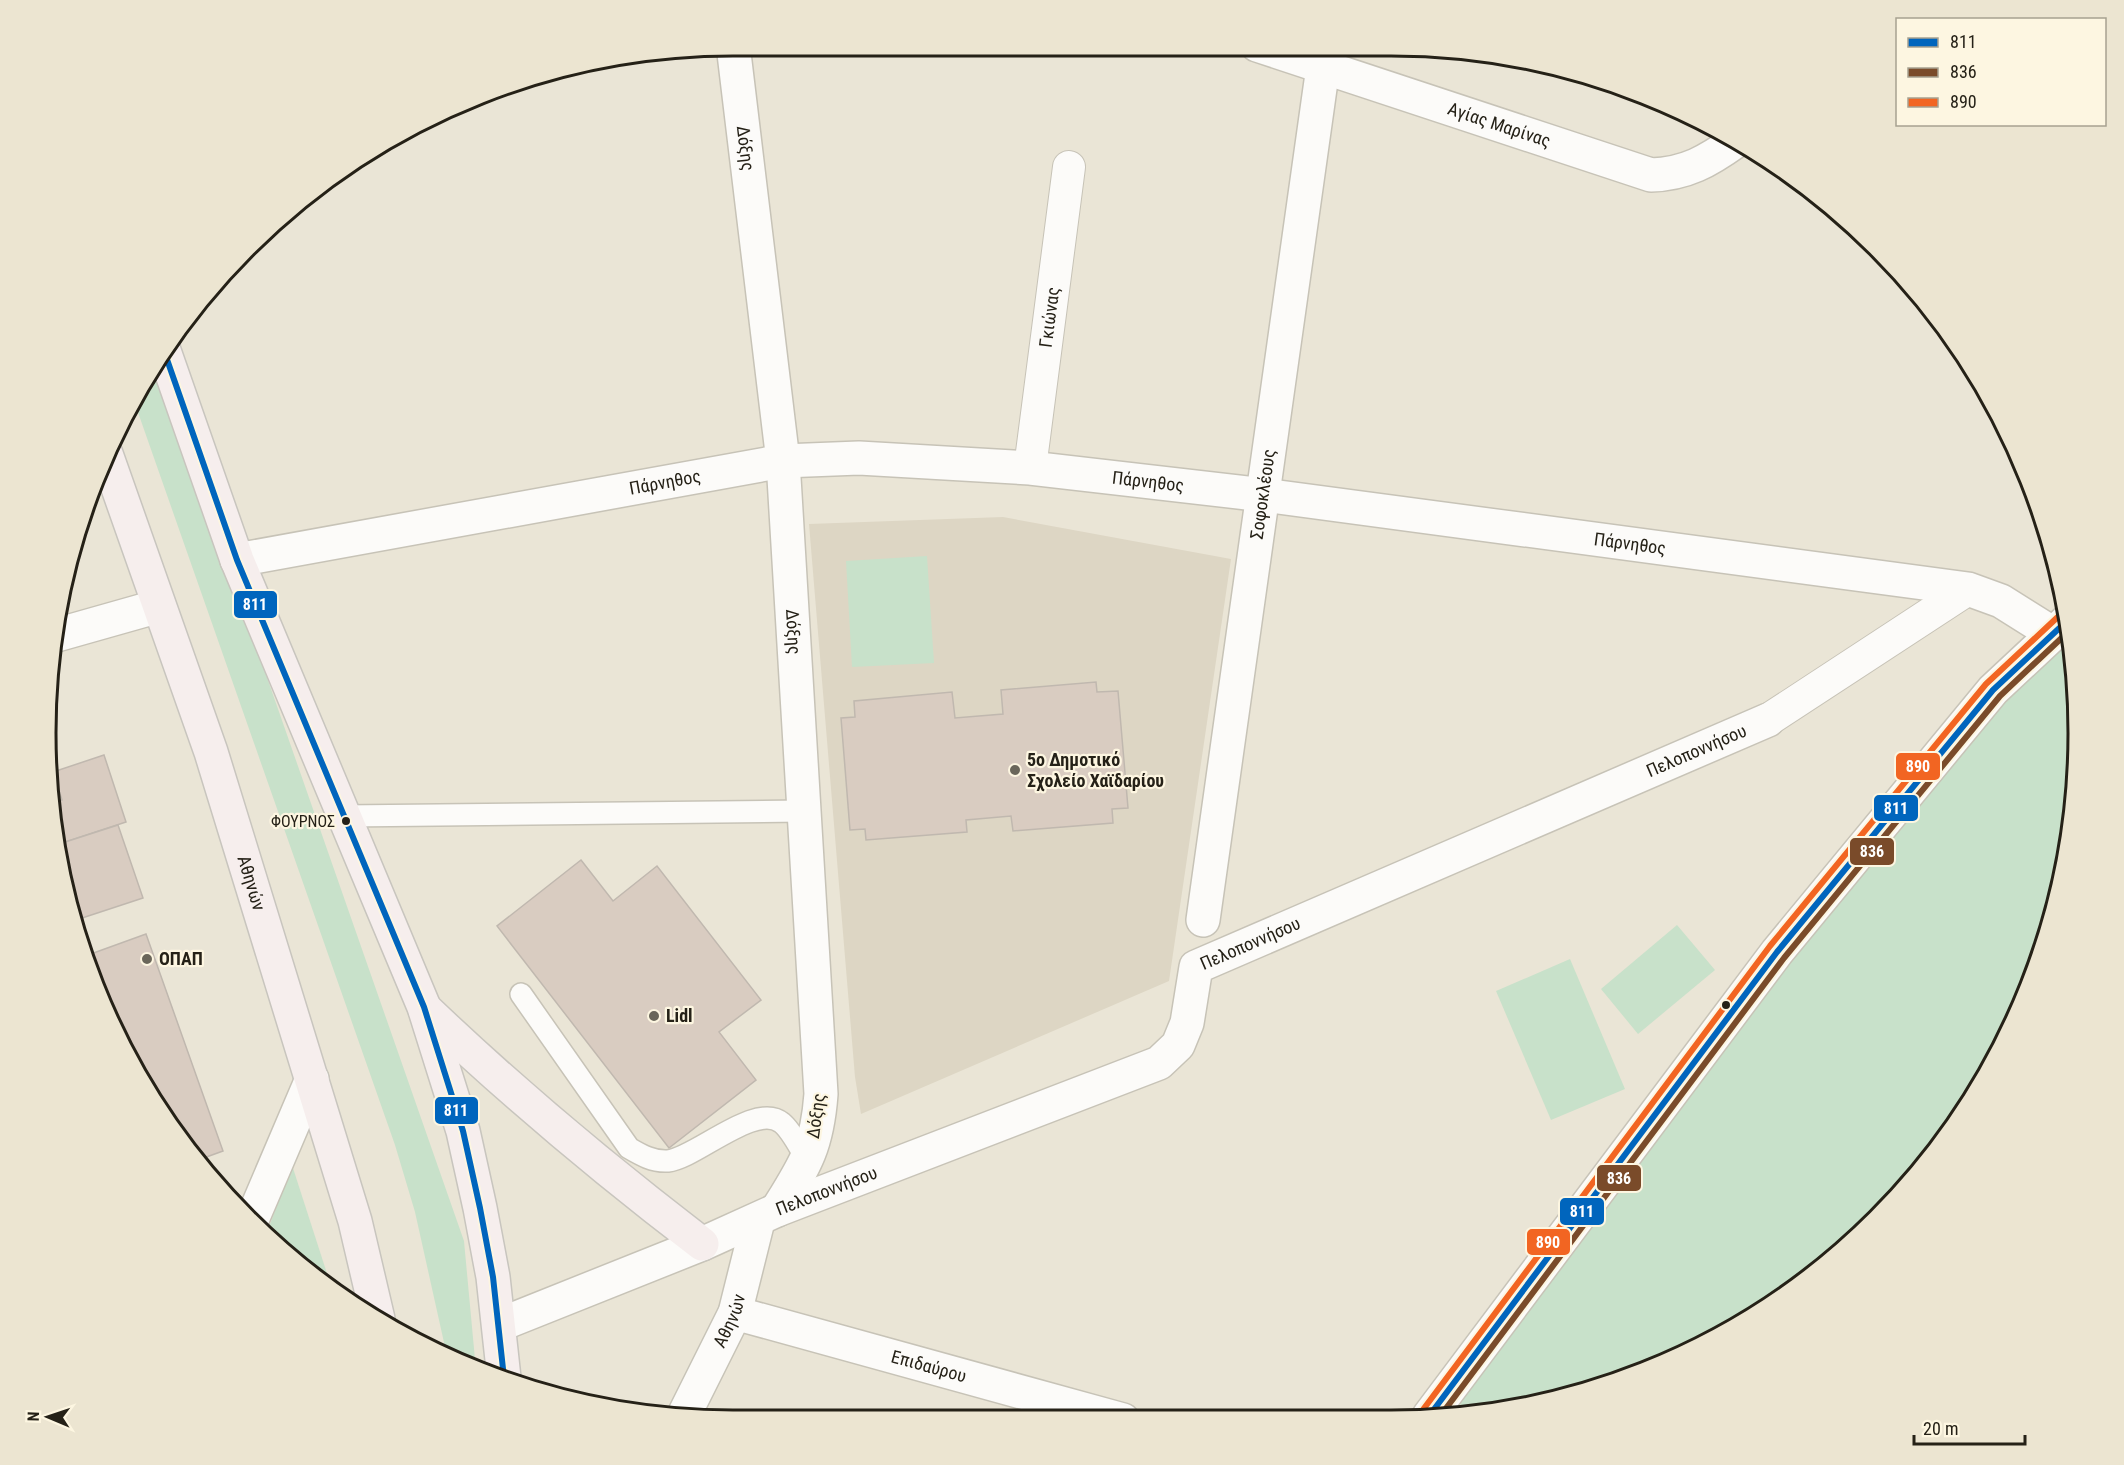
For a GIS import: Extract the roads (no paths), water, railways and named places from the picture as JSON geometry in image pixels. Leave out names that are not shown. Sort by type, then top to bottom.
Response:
[{"type":"highway","points":[[167,360],[237,560],[424,1007],[463,1131],[491,1265],[503,1370]]},
{"type":"highway","name":"Αθηνών","points":[[110,466],[211,752],[355,1221],[373,1306]]},
{"type":"highway","points":[[424,1007],[499,1079],[622,1183],[702,1244]]},
{"type":"street","name":"Δόξης","points":[[734,56],[783,461],[821,1094],[819,1128],[808,1161],[768,1216]]},
{"type":"street","name":"Αγίας Μαρίνας","points":[[1290,56],[1651,175],[1670,175],[1704,164],[1729,146]]},
{"type":"street","name":"Σοφοκλέους","points":[[1203,920],[1323,67]]},
{"type":"street","name":"Γκιώνας","points":[[1030,468],[1069,167]]},
{"type":"street","name":"Πάρνηθος","points":[[237,560],[783,461],[898,459],[1030,468],[1264,495],[1968,589],[2060,626]]},
{"type":"street","name":"Πελοποννήσου","points":[[499,1325],[768,1216],[1159,1063],[1178,1045],[1187,1023],[1196,967],[1768,720],[1968,589]]},
{"type":"street","points":[[63,633],[159,606]]},
{"type":"street","points":[[1435,1408],[1777,952],[1993,690],[2060,626]]},
{"type":"street","points":[[255,1212],[312,1079]]},
{"type":"street","name":"Αθηνών","points":[[688,1408],[735,1313],[768,1216]]},
{"type":"street","name":"Επιδαύρου","points":[[735,1313],[1087,1410]]},
{"type":"lane","points":[[344,816],[804,811]]},
{"type":"lane","points":[[521,994],[629,1148],[647,1159],[668,1161],[750,1121],[766,1117],[781,1122],[808,1161]]},
{"type":"place","name":"5ο Δημοτικό Σχολείο Χαϊδαρίου","points":[[1015,770]]},
{"type":"place","name":"ΦΟΥΡΝΟΣ","points":[[346,821]]},
{"type":"place","name":"ΟΠΑΠ","points":[[147,959]]},
{"type":"place","name":"Lidl","points":[[654,1016]]}]
